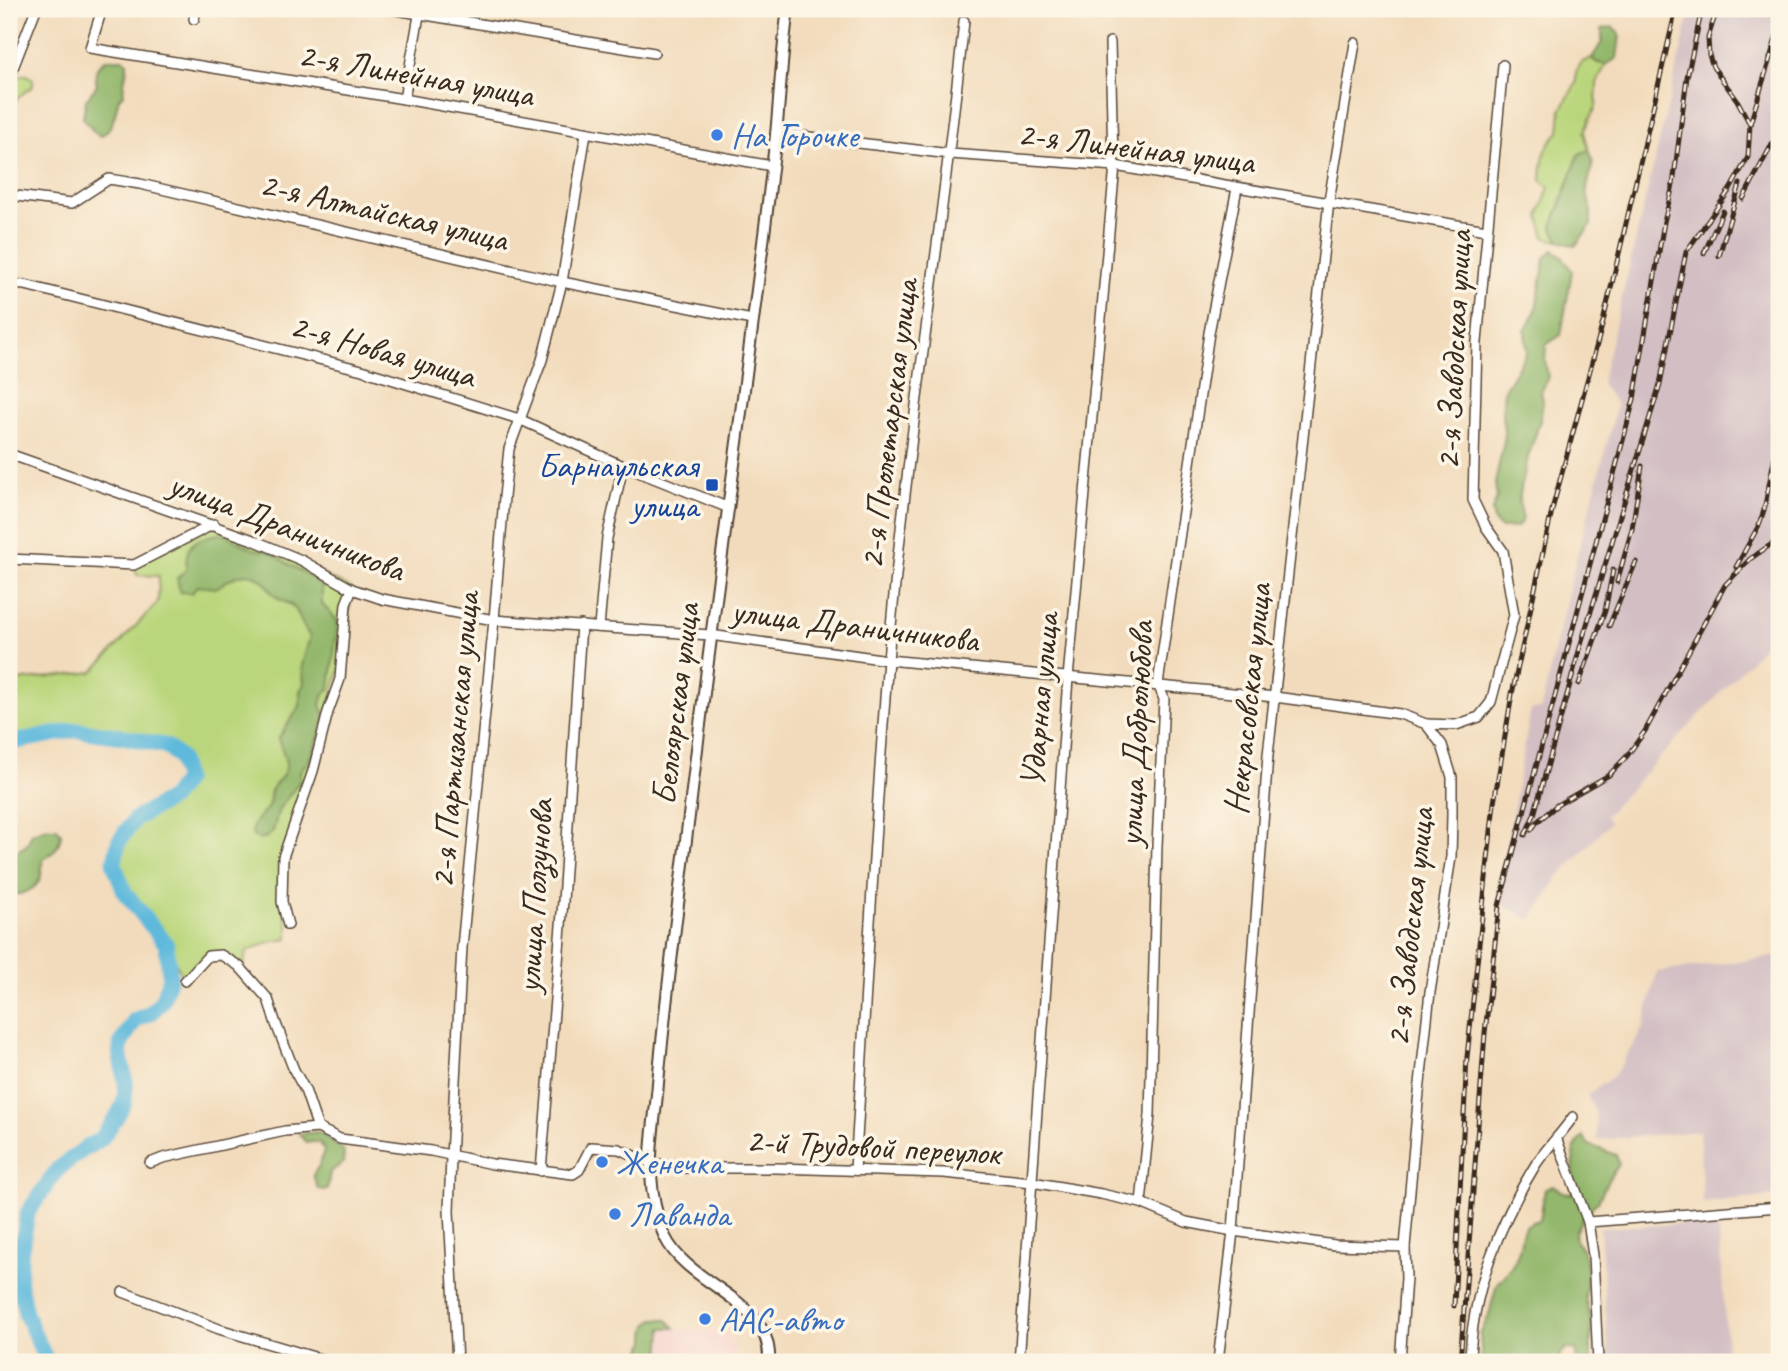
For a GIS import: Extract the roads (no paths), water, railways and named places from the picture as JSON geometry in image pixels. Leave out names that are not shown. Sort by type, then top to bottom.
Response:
[{"type":"street","points":[[9,78],[36,9]]},
{"type":"street","name":"2-я Линейная улица","points":[[102,9],[90,48],[404,99],[772,166]]},
{"type":"street","name":"2-я Линейная улица","points":[[390,9],[420,11],[654,53]]},
{"type":"street","name":"Белоярская улица","points":[[769,1362],[770,1349],[754,1318],[680,1258],[665,1237],[653,1185],[651,1163],[663,1035],[710,635],[729,508],[772,166],[788,9]]},
{"type":"street","points":[[404,99],[420,11]]},
{"type":"street","name":"2-я Пролетарская улица","points":[[855,1170],[888,660],[964,21]]},
{"type":"street","name":"Ударная улица","points":[[1019,1362],[1068,678],[1115,166],[1110,42]]},
{"type":"street","name":"Некрасовская улица","points":[[1218,1362],[1233,1231],[1268,755],[1329,201],[1355,43]]},
{"type":"street","name":"2-я Заводская улица","points":[[1426,724],[1456,725],[1479,717],[1491,702],[1514,615],[1503,551],[1486,527],[1473,500],[1477,342],[1503,65]]},
{"type":"street","name":"2-я Партизанская улица","points":[[457,1362],[449,1211],[462,947],[509,449],[542,360],[562,282],[586,133]]},
{"type":"street","name":"2-я Линейная улица","points":[[776,133],[950,154],[1115,166],[1486,230]]},
{"type":"street","name":"2-я Алтайская улица","points":[[9,195],[72,203],[108,178],[218,201],[562,282],[752,320]]},
{"type":"street","name":"улица Добролюбова","points":[[1140,1203],[1150,1115],[1153,1034],[1157,846],[1164,699],[1158,684],[1209,333],[1237,188]]},
{"type":"street","name":"2-я Новая улица","points":[[9,284],[25,285],[362,370],[519,419],[622,466],[729,508]]},
{"type":"street","name":"улица Драничникова","points":[[9,454],[214,524],[290,555],[352,589],[382,599],[494,620],[710,635],[888,660],[1275,697],[1400,713],[1426,724]]},
{"type":"street","points":[[599,627],[607,538],[622,466]]},
{"type":"street","points":[[9,559],[134,565],[214,524]]},
{"type":"street","points":[[288,925],[282,902],[283,857],[313,771],[340,678],[346,604],[352,589]]},
{"type":"street","name":"улица Ползунова","points":[[541,1171],[563,901],[581,625]]},
{"type":"street","name":"2-я Заводская улица","points":[[1400,1362],[1405,1247],[1430,992],[1451,857],[1452,777],[1442,745],[1426,724]]},
{"type":"street","points":[[185,981],[208,956],[221,955],[239,966],[268,999],[293,1070],[305,1090],[318,1128]]},
{"type":"street","points":[[1470,1362],[1477,1307],[1490,1258],[1521,1190],[1538,1161],[1573,1117]]},
{"type":"street","name":"2-й Трудовой переулок","points":[[150,1163],[285,1131],[318,1128],[340,1139],[573,1174],[579,1170],[591,1147],[619,1149],[651,1163],[684,1168],[944,1173],[1032,1182],[1140,1203],[1186,1222],[1233,1231],[1335,1245],[1405,1247]]},
{"type":"street","points":[[1557,1140],[1588,1222],[1593,1255],[1598,1362]]},
{"type":"street","points":[[1588,1222],[1779,1207]]},
{"type":"street","points":[[123,1293],[219,1329],[331,1362]]},
{"type":"waterway","points":[[9,743],[76,730],[120,736],[166,746],[180,758],[185,780],[172,798],[135,819],[119,841],[114,864],[125,893],[166,944],[170,977],[162,1001],[151,1013],[135,1020],[121,1043],[120,1054],[126,1084],[124,1103],[116,1118],[101,1139],[57,1170],[28,1212],[19,1282],[26,1315],[47,1362]]},
{"type":"railway","points":[[1454,1306],[1467,1057],[1494,803],[1512,694],[1553,506],[1603,322],[1676,9]]},
{"type":"railway","points":[[1460,1362],[1485,1033],[1499,906],[1634,399],[1664,222],[1673,185],[1687,77],[1702,9]]},
{"type":"railway","points":[[1525,835],[1534,815],[1581,644],[1660,384],[1686,252],[1731,188],[1748,157],[1750,124],[1737,100],[1713,67],[1709,55],[1708,38],[1717,9]]},
{"type":"railway","points":[[1750,124],[1779,29]]},
{"type":"railway","points":[[1743,199],[1779,131]]},
{"type":"railway","points":[[1719,256],[1740,184]]},
{"type":"railway","points":[[1704,253],[1723,211]]},
{"type":"railway","points":[[1736,567],[1759,525],[1764,510],[1779,435]]},
{"type":"railway","points":[[1617,582],[1632,529],[1642,466]]},
{"type":"railway","points":[[1531,830],[1557,805],[1609,775],[1627,756],[1645,731],[1725,585],[1750,559],[1779,539]]},
{"type":"railway","points":[[1609,626],[1636,562]]},
{"type":"railway","points":[[1579,684],[1605,611],[1613,570]]},
{"type":"place","name":"На Горочке","points":[[717,135]]},
{"type":"place","name":"Барнаульская улица","points":[[712,485]]},
{"type":"place","name":"Женечка","points":[[602,1162]]},
{"type":"place","name":"Лаванда","points":[[615,1214]]},
{"type":"place","name":"ААС-авто","points":[[705,1319]]}]
